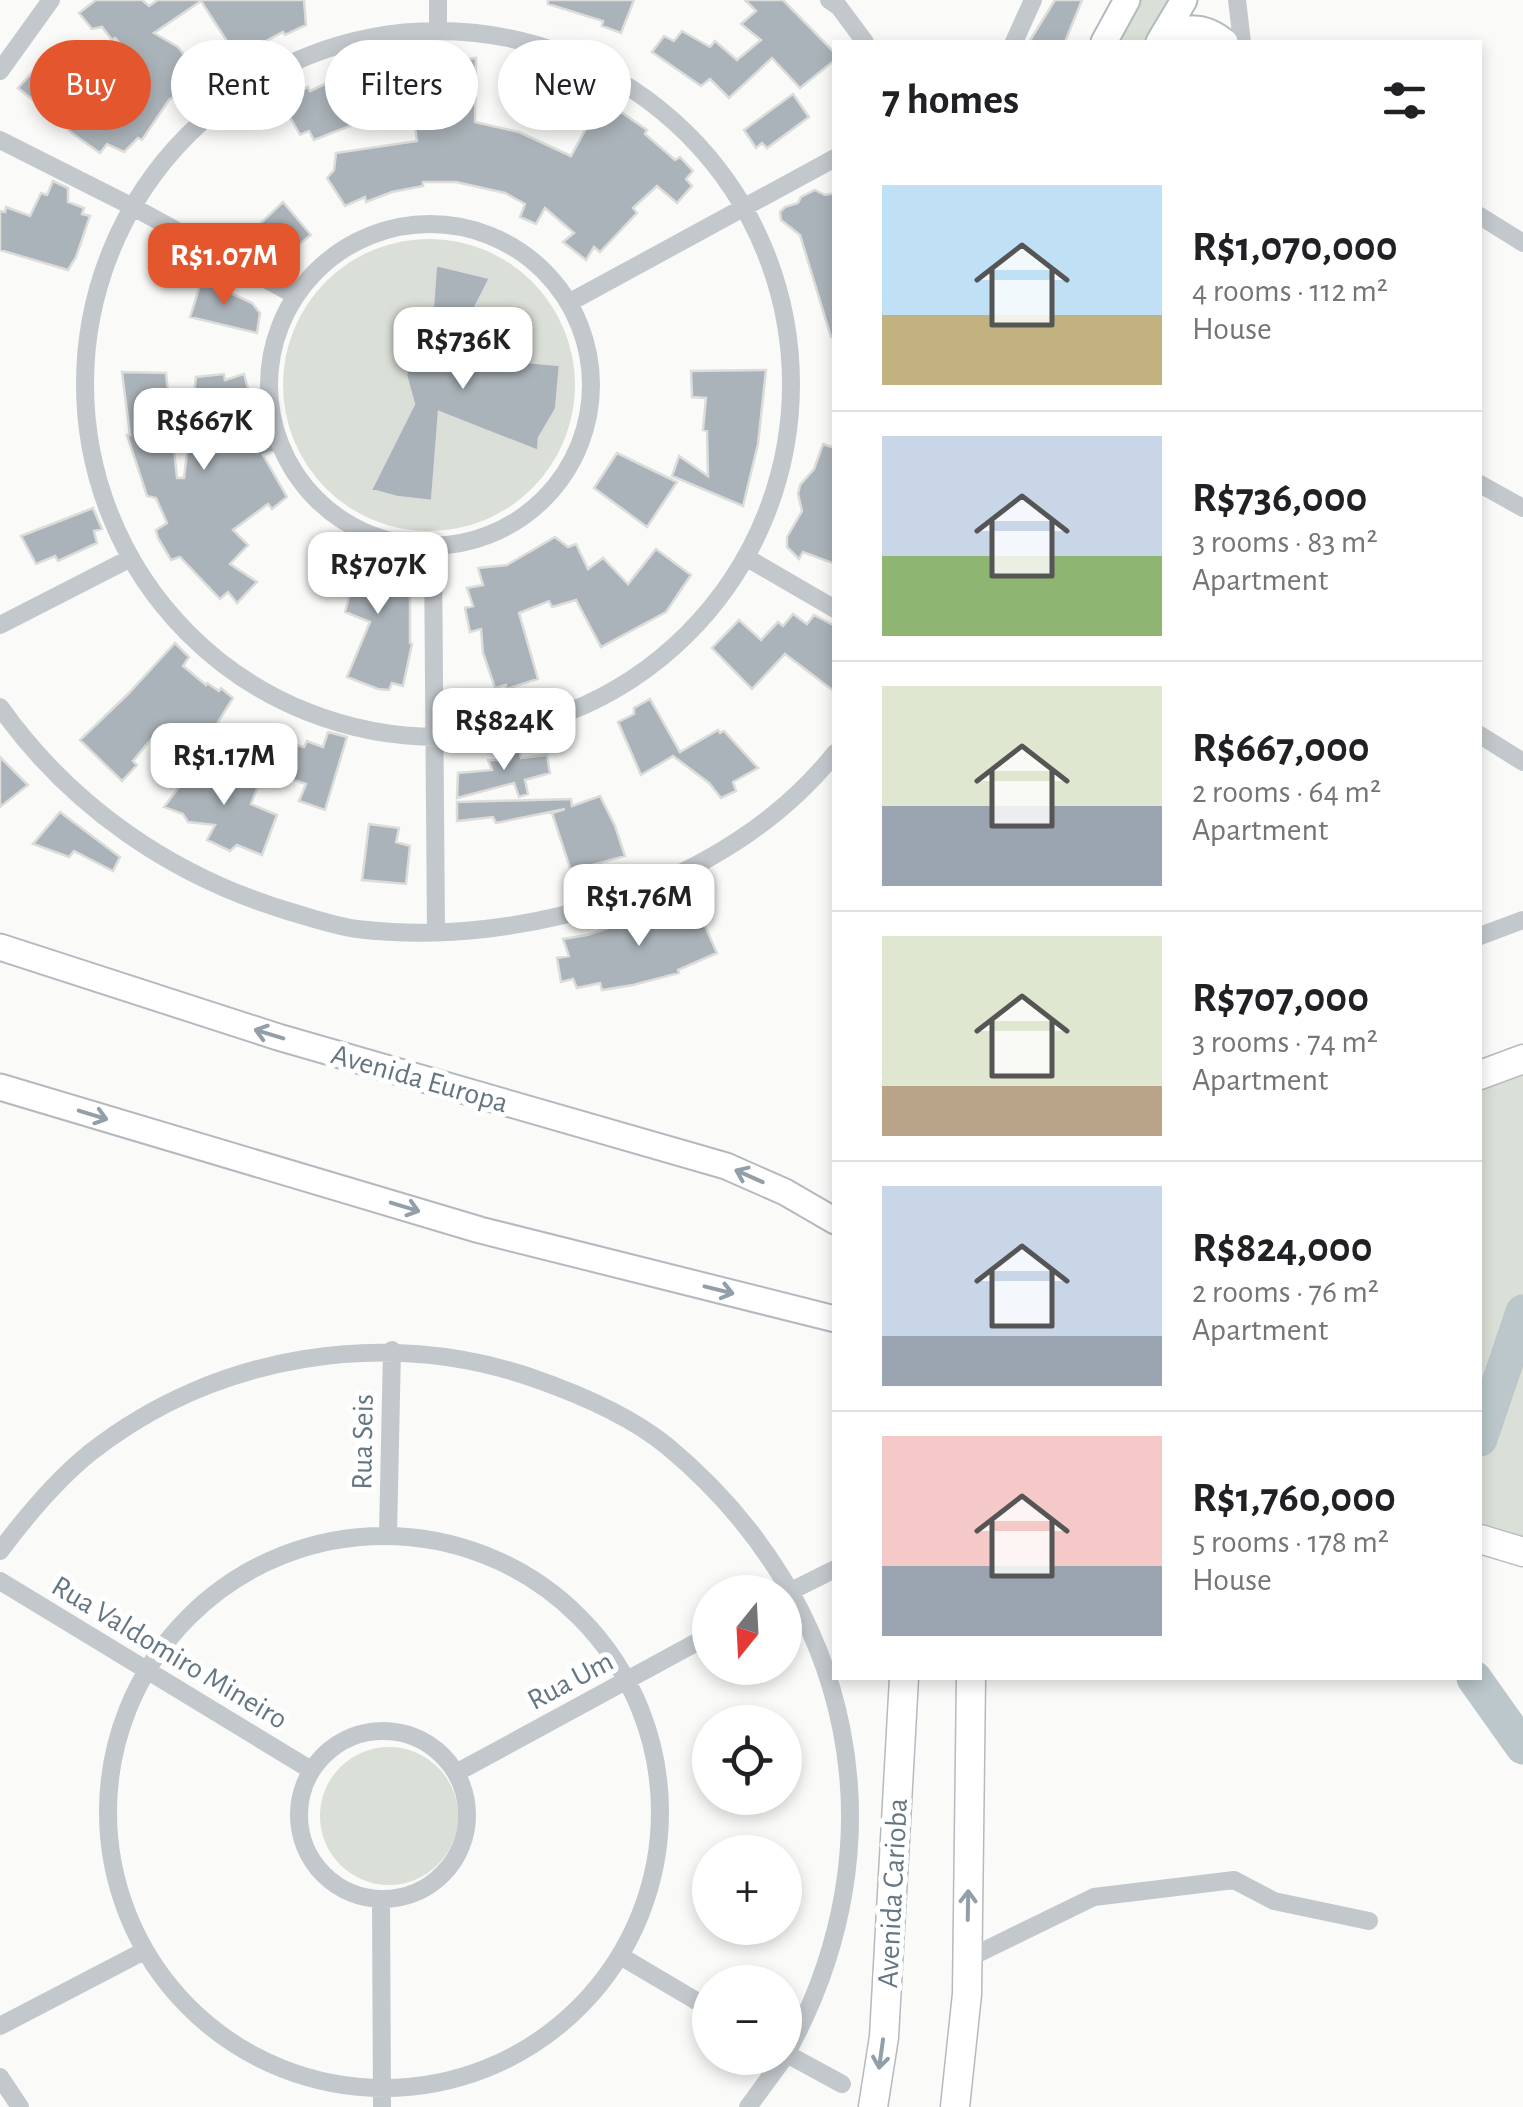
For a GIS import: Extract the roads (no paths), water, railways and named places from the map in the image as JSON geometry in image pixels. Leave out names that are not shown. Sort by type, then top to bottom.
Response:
[{"type":"main road","points":[[1105,40],[1127,0]]},
{"type":"main road","points":[[1161,40],[1184,0]]},
{"type":"main road","points":[[1162,40],[1178,30],[1198,28],[1222,40]]},
{"type":"main road","name":"Avenida Europa","points":[[0,947],[278,1038],[726,1166],[785,1192],[832,1219]]},
{"type":"main road","points":[[1482,1074],[1523,1058]]},
{"type":"main road","points":[[0,1087],[480,1230],[832,1319]]},
{"type":"main road","points":[[1487,1541],[1523,1552]]},
{"type":"main road","name":"Avenida Carioba","points":[[873,2107],[885,2018],[904,1680]]},
{"type":"main road","points":[[955,2107],[968,1959],[971,1680]]},
{"type":"street","points":[[0,71],[51,0]]},
{"type":"street","points":[[438,0],[438,24]]},
{"type":"street","points":[[829,0],[863,40]]},
{"type":"street","points":[[1015,40],[1033,0]]},
{"type":"street","points":[[1237,0],[1242,40]]},
{"type":"street","points":[[438,24],[521,39],[616,74],[698,134],[748,207],[788,326],[788,441],[749,559],[690,632],[616,697],[527,726],[434,737],[319,718],[220,672],[143,588],[100,498],[83,399],[95,299],[133,207],[186,138],[254,84],[334,48],[438,24]]},
{"type":"street","points":[[0,140],[294,295]]},
{"type":"street","points":[[572,301],[832,160]]},
{"type":"street","points":[[1482,217],[1523,243]]},
{"type":"street","points":[[436,224],[486,234],[531,259],[572,301],[586,344],[592,394],[581,443],[556,487],[518,521],[472,542],[433,550],[372,536],[328,512],[294,475],[273,430],[267,380],[276,330],[294,295],[337,252],[384,230],[436,224]]},
{"type":"street","points":[[1482,485],[1523,508]]},
{"type":"street","points":[[433,550],[436,932]]},
{"type":"street","points":[[0,625],[129,559]]},
{"type":"street","points":[[749,559],[832,608]]},
{"type":"street","points":[[0,707],[30,749],[117,829],[187,872],[267,904],[355,929],[436,932],[547,920],[636,895],[719,853],[811,784],[832,757]]},
{"type":"street","points":[[1482,736],[1523,762]]},
{"type":"street","points":[[1482,935],[1523,920]]},
{"type":"street","points":[[0,1552],[32,1508],[91,1452],[158,1407],[232,1375],[279,1363],[310,1356],[392,1350],[488,1362],[581,1394],[665,1444],[736,1511],[778,1575]]},
{"type":"street","name":"Rua Seis","points":[[388,1536],[392,1350]]},
{"type":"street","points":[[388,1536],[446,1542],[502,1562],[552,1592],[594,1632],[628,1680],[648,1724],[659,1771],[662,1819],[657,1867],[643,1914],[622,1957],[587,2002],[544,2039],[494,2067],[440,2084],[382,2098],[312,2079],[245,2052],[188,2008],[144,1952],[123,1908],[114,1876],[106,1812],[110,1763],[123,1716],[144,1672],[179,1624],[222,1586],[274,1558],[330,1540],[388,1536]]},
{"type":"street","points":[[802,1586],[832,1570]]},
{"type":"street","name":"Rua Valdomiro Mineiro","points":[[0,1582],[312,1770]]},
{"type":"street","points":[[802,1619],[831,1679],[850,1775],[848,1872],[827,1966],[802,2019]]},
{"type":"street","name":"Rua Um","points":[[456,1773],[692,1645]]},
{"type":"street","points":[[372,1731],[397,1732],[420,1739],[441,1753],[456,1773],[466,1809],[462,1847],[448,1868],[429,1885],[406,1896],[381,1899],[356,1894],[334,1883],[315,1865],[303,1842],[299,1818],[301,1793],[312,1770],[328,1751],[348,1738],[372,1731]]},
{"type":"street","points":[[968,1959],[1094,1896],[1234,1880],[1274,1901],[1370,1921]]},
{"type":"street","points":[[381,1899],[382,2098]]},
{"type":"street","points":[[0,2026],[144,1952]]},
{"type":"street","points":[[622,1957],[692,1998]]},
{"type":"street","points":[[802,2064],[842,2084]]},
{"type":"street","points":[[748,2107],[771,2075]]},
{"type":"street","points":[[0,2077],[20,2107]]},
{"type":"waterway","points":[[1482,1433],[1523,1312]]},
{"type":"waterway","points":[[1475,1680],[1523,1747]]}]
